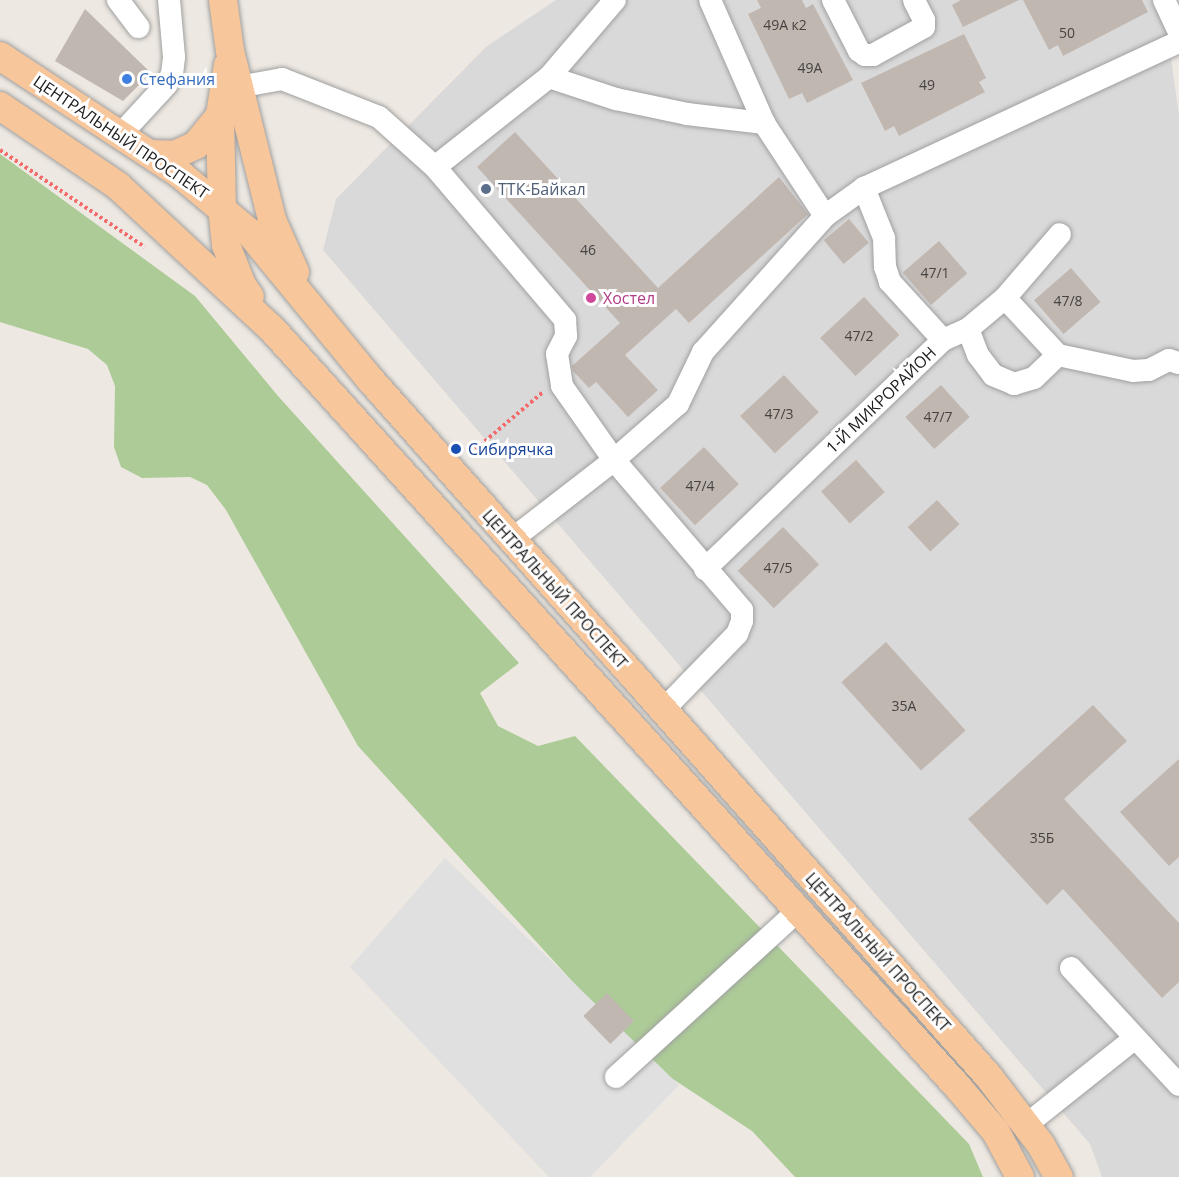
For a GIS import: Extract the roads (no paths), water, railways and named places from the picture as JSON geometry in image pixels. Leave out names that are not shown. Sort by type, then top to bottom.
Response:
[{"type":"main road","points":[[222,0],[238,87],[272,220],[309,303]]},
{"type":"main road","points":[[230,51],[220,115],[222,207],[226,245],[242,285],[272,329]]},
{"type":"main road","name":"ЦЕНТРАЛЬНЫЙ ПРОСПЕКТ","points":[[1,60],[151,154],[222,207],[249,232],[368,377],[989,1077],[1041,1145],[1059,1177]]},
{"type":"main road","name":"ЦЕНТРАЛЬНЫЙ ПРОСПЕКТ","points":[[0,106],[118,186],[272,329],[996,1132],[1020,1177]]},
{"type":"main road","points":[[151,154],[174,155],[196,145],[220,115]]},
{"type":"street","points":[[118,0],[138,27]]},
{"type":"street","points":[[121,134],[166,85],[172,74],[174,57],[169,0]]},
{"type":"street","points":[[435,167],[549,77],[615,0]]},
{"type":"street","points":[[710,0],[764,123],[825,216]]},
{"type":"street","points":[[833,0],[859,51],[865,55],[873,55],[924,27],[924,20],[914,0]]},
{"type":"street","points":[[1164,0],[1179,32]]},
{"type":"street","points":[[511,540],[614,460],[678,404],[703,352],[825,216],[864,188],[1179,42]]},
{"type":"street","points":[[549,77],[616,99],[687,114],[764,123]]},
{"type":"street","points":[[238,87],[282,79],[379,117],[435,167],[565,320],[566,336],[557,354],[562,386],[614,460],[742,610],[742,621],[737,634],[663,710]]},
{"type":"street","points":[[864,188],[884,238],[885,267],[890,282],[943,340]]},
{"type":"street","name":"1-Й МИКРОРАЙОН","points":[[705,569],[943,340],[968,329],[1005,298],[1060,234]]},
{"type":"street","points":[[1005,298],[1058,355],[1133,371],[1149,370],[1169,363],[1179,342]]},
{"type":"street","points":[[968,329],[978,356],[993,375],[1014,384],[1035,378],[1058,355]]},
{"type":"street","points":[[616,1077],[798,910]]},
{"type":"street","points":[[1071,968],[1179,1085]]},
{"type":"street","points":[[1026,1125],[1135,1038]]},
{"type":"place","name":"Стефания","points":[[127,79]]},
{"type":"place","name":"ТТК-Байкал","points":[[486,189]]},
{"type":"place","name":"Хостел","points":[[591,298]]},
{"type":"place","name":"Сибирячка","points":[[456,449]]}]
